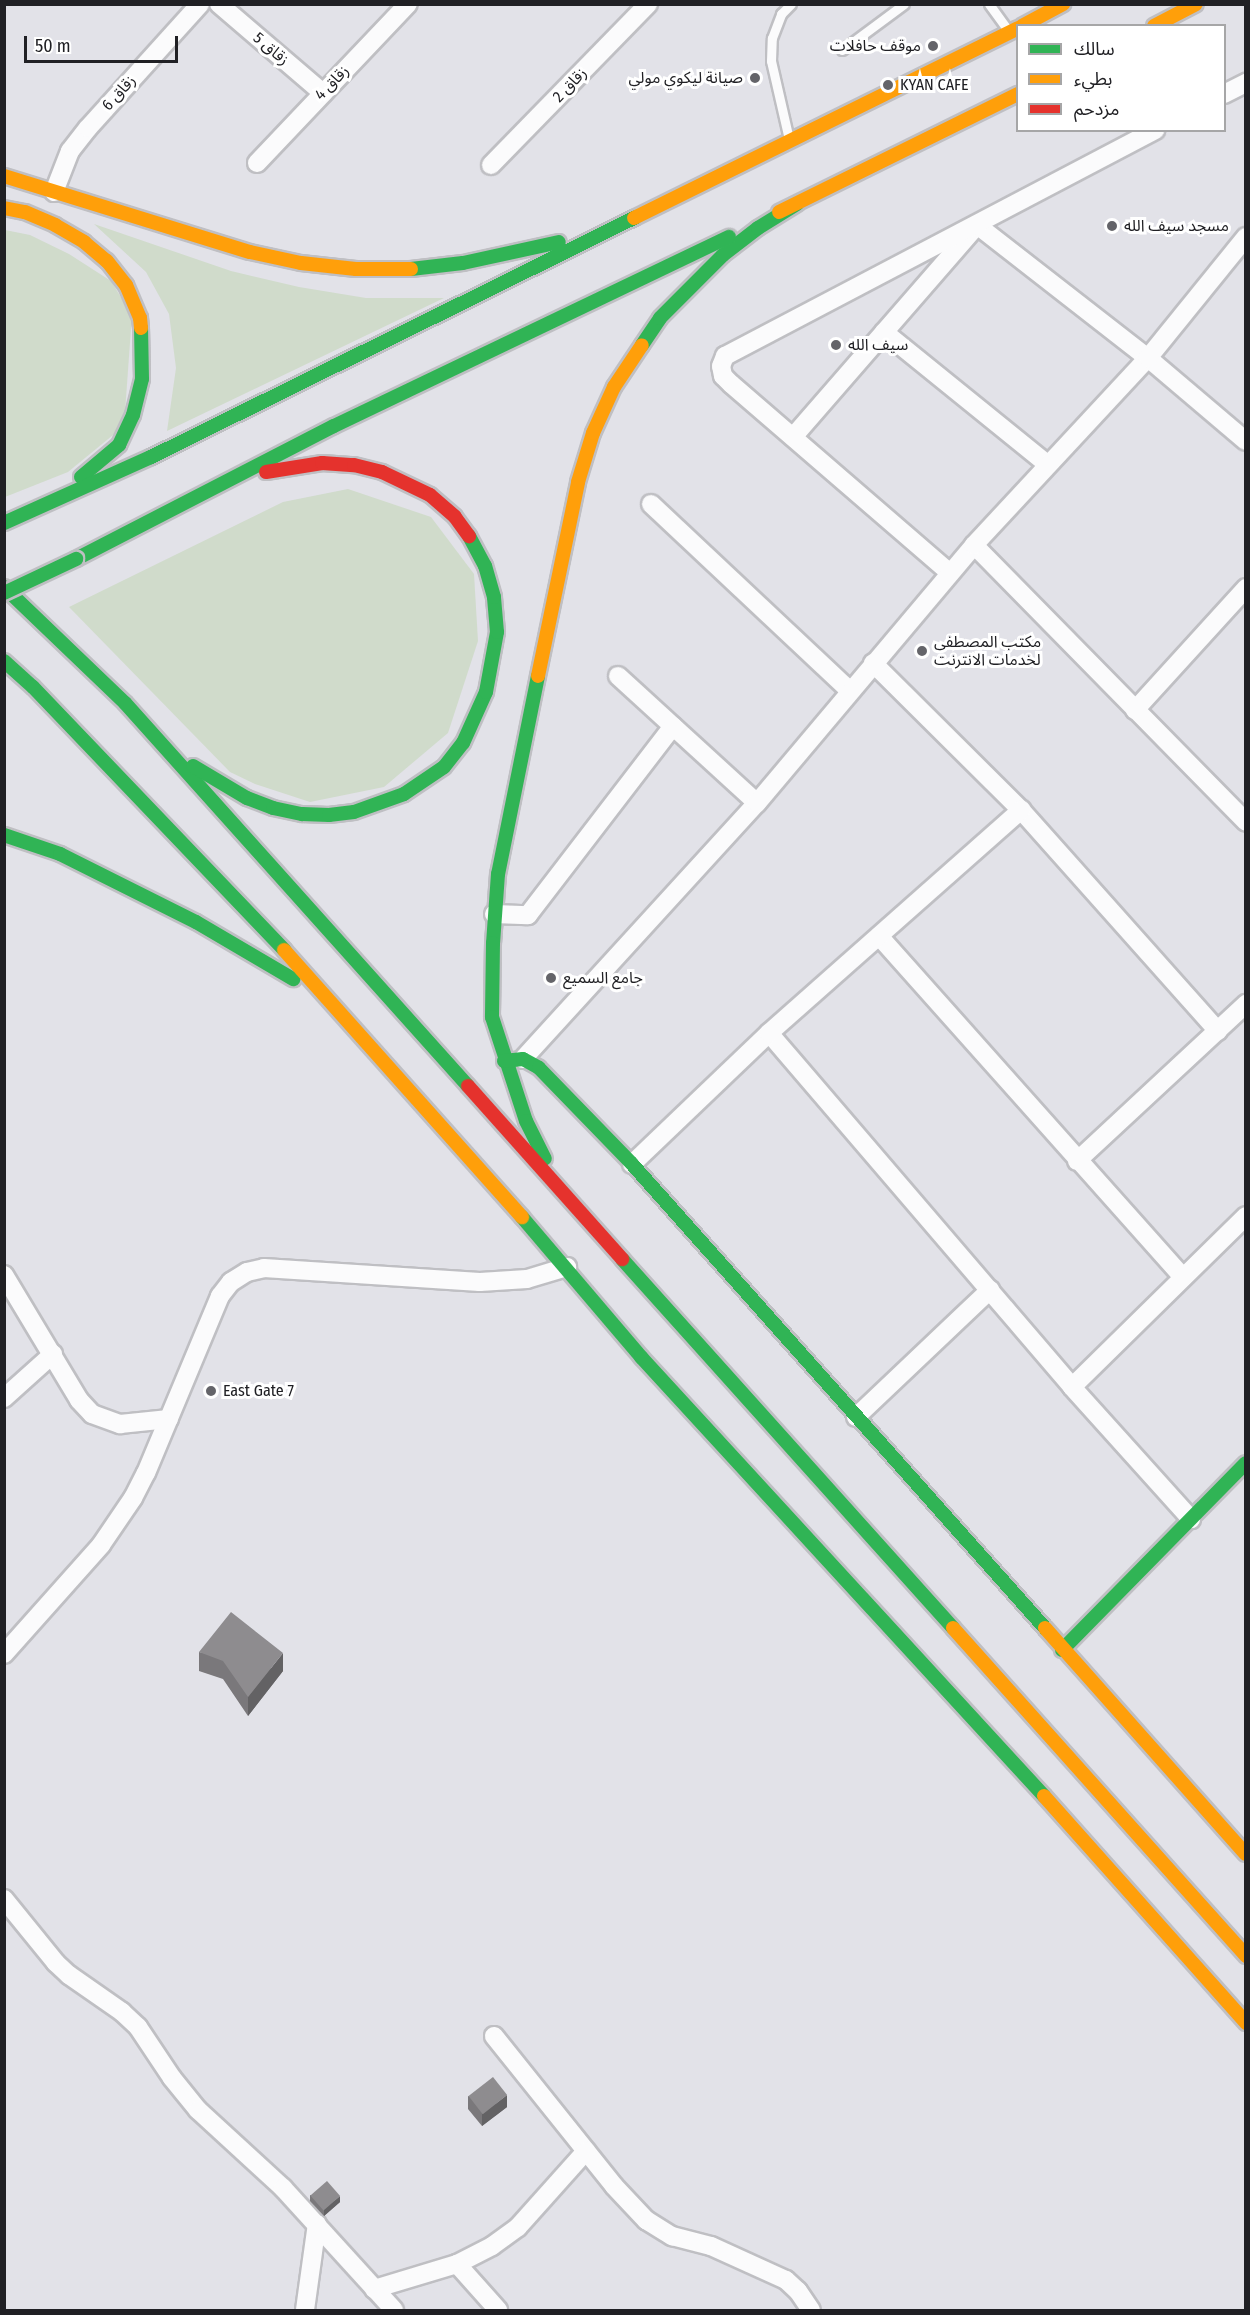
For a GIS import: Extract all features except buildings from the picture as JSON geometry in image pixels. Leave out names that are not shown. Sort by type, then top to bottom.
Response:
[{"type":"main road","points":[[1026,24],[1063,4]]},
{"type":"main road","points":[[1158,24],[1196,4]]},
{"type":"main road","points":[[4,523],[152,457],[503,285],[653,208],[790,143],[1013,30]]},
{"type":"main road","points":[[4,593],[76,559],[334,426],[797,204],[1016,94]]},
{"type":"main road","points":[[4,176],[250,252],[356,269],[409,269],[513,254],[567,240],[653,208]]},
{"type":"main road","points":[[597,1234],[572,1202],[538,1146],[504,1061],[492,1017],[494,914],[498,874],[567,532],[593,433],[614,387],[660,318],[723,255],[758,228],[797,204]]},
{"type":"main road","points":[[4,208],[25,212],[55,225],[84,242],[107,261],[126,285],[140,318],[143,346],[142,379],[133,415],[119,445],[49,502]]},
{"type":"main road","points":[[4,587],[190,764],[247,798],[273,808],[329,815],[354,812],[380,804],[425,782],[444,767],[463,743],[476,720],[493,662],[497,632],[494,597],[485,566],[474,543],[455,517],[430,495],[403,480],[354,465],[322,463],[290,466],[227,481]]},
{"type":"main road","points":[[4,661],[33,687],[254,917],[344,1021],[567,1267],[642,1357],[1092,1848],[1245,2023]]},
{"type":"main road","points":[[125,703],[597,1234],[1245,1956]]},
{"type":"main road","points":[[4,835],[60,854],[235,943],[297,981],[344,1021]]},
{"type":"main road","points":[[504,1061],[523,1059],[539,1068],[632,1164],[1245,1854]]},
{"type":"main road","points":[[1062,1650],[1245,1463]]},
{"type":"street","name":"زقاق 6","points":[[54,192],[70,151],[200,4]]},
{"type":"street","name":"زقاق 5","points":[[219,4],[323,93]]},
{"type":"street","name":"زقاق 4","points":[[257,163],[408,4]]},
{"type":"street","name":"زقاق 2","points":[[491,165],[648,4]]},
{"type":"street","points":[[1226,93],[1245,83]]},
{"type":"street","points":[[950,573],[723,376],[721,366],[725,356],[1151,132]]},
{"type":"street","points":[[793,437],[977,225]]},
{"type":"street","points":[[977,225],[1148,358],[1245,441]]},
{"type":"street","points":[[523,1059],[757,802],[849,690],[974,545],[1148,358],[1245,237]]},
{"type":"street","points":[[884,332],[1048,465]]},
{"type":"street","points":[[651,504],[849,690]]},
{"type":"street","points":[[974,545],[1244,819]]},
{"type":"street","points":[[1135,710],[1245,588]]},
{"type":"street","points":[[873,663],[1021,810],[1218,1031]]},
{"type":"street","points":[[618,676],[757,802]]},
{"type":"street","points":[[494,914],[528,915],[673,726]]},
{"type":"street","points":[[632,1164],[769,1033],[1021,810]]},
{"type":"street","points":[[879,936],[1183,1278]]},
{"type":"street","points":[[1077,1161],[1245,1004]]},
{"type":"street","points":[[769,1033],[1072,1387],[1191,1519]]},
{"type":"street","points":[[1072,1387],[1245,1216]]},
{"type":"street","points":[[4,1654],[83,1566],[118,1522],[146,1473],[220,1296],[231,1282],[247,1272],[264,1268],[480,1282],[527,1279],[567,1267]]},
{"type":"street","points":[[4,1275],[79,1400],[101,1419],[130,1424],[169,1419]]},
{"type":"street","points":[[856,1417],[990,1290]]},
{"type":"street","points":[[4,1398],[53,1354]]},
{"type":"street","points":[[4,1899],[39,1944],[69,1976],[122,2012],[138,2027],[172,2078],[198,2110],[283,2188],[394,2310]]},
{"type":"street","points":[[494,2036],[614,2186],[657,2229],[672,2236],[711,2246],[772,2273],[798,2291],[811,2310]]},
{"type":"street","points":[[374,2289],[457,2264],[492,2246],[518,2227],[586,2151]]},
{"type":"street","points":[[305,2310],[317,2224]]},
{"type":"street","points":[[457,2264],[498,2310]]},
{"type":"lane","points":[[790,143],[771,61],[772,38],[781,14],[791,4]]},
{"type":"lane","points":[[842,50],[904,4]]},
{"type":"lane","points":[[989,4],[1013,30]]},
{"type":"green space","points":[[94,224],[231,271],[299,287],[366,298],[444,298],[167,431],[176,368],[169,314],[146,272]]},
{"type":"green space","points":[[5,230],[30,235],[69,254],[111,281],[132,315],[124,426],[68,472],[5,497]]},
{"type":"green space","points":[[348,489],[431,517],[474,574],[478,641],[448,733],[384,787],[310,802],[255,784],[230,772],[69,607],[283,502]]},
{"type":"traffic: fast","points":[[642,345],[660,318],[723,255],[758,228],[797,204]]},
{"type":"traffic: fast","points":[[4,523],[151,457],[634,218]]},
{"type":"traffic: fast","points":[[76,559],[334,426],[729,237]]},
{"type":"traffic: fast","points":[[411,269],[463,263],[559,242]]},
{"type":"traffic: fast","points":[[81,477],[119,445],[133,415],[142,379],[141,328]]},
{"type":"traffic: fast","points":[[193,766],[247,798],[273,808],[302,814],[329,815],[354,812],[404,794],[444,767],[463,743],[486,692],[497,632],[494,597],[485,566],[469,536]]},
{"type":"traffic: fast","points":[[4,593],[76,559]]},
{"type":"traffic: fast","points":[[4,587],[125,703],[468,1086]]},
{"type":"traffic: fast","points":[[4,661],[33,687],[284,950]]},
{"type":"traffic: fast","points":[[538,676],[498,874],[493,943],[492,1017],[526,1121],[545,1159]]},
{"type":"traffic: fast","points":[[4,835],[60,854],[196,922],[293,979]]},
{"type":"traffic: fast","points":[[504,1061],[523,1059],[539,1068],[632,1164],[1045,1628]]},
{"type":"traffic: fast","points":[[522,1217],[641,1357],[1044,1796]]},
{"type":"traffic: fast","points":[[622,1259],[953,1628]]},
{"type":"traffic: fast","points":[[1062,1650],[1246,1463]]},
{"type":"traffic: slow","points":[[1026,24],[1063,4]]},
{"type":"traffic: slow","points":[[1158,24],[1196,4]]},
{"type":"traffic: slow","points":[[634,218],[1016,29]]},
{"type":"traffic: slow","points":[[779,212],[1016,95]]},
{"type":"traffic: slow","points":[[4,176],[250,252],[301,263],[356,269],[411,269]]},
{"type":"traffic: slow","points":[[4,208],[25,212],[55,225],[84,242],[107,261],[126,285],[140,318],[141,328]]},
{"type":"traffic: slow","points":[[538,676],[578,482],[593,433],[614,387],[642,345]]},
{"type":"traffic: slow","points":[[284,950],[522,1217]]},
{"type":"traffic: slow","points":[[953,1628],[1246,1956]]},
{"type":"traffic: slow","points":[[1045,1628],[1246,1854]]},
{"type":"traffic: slow","points":[[1044,1796],[1246,2023]]},
{"type":"traffic: jam","points":[[266,472],[322,463],[354,465],[382,472],[430,495],[455,517],[469,536]]},
{"type":"traffic: jam","points":[[468,1086],[622,1259]]},
{"type":"place","name":"موقف حافلات","points":[[933,46]]},
{"type":"place","name":"صيانة ليكوي مولي","points":[[755,78]]},
{"type":"place","name":"KYAN CAFE","points":[[888,85]]},
{"type":"place","name":"مسجد سيف الله","points":[[1112,226]]},
{"type":"place","name":"سيف الله","points":[[836,345]]},
{"type":"place","name":"مكتب المصطفى لخدمات الانترنت","points":[[922,651]]},
{"type":"place","name":"جامع السميع","points":[[551,978]]},
{"type":"place","name":"East Gate 7","points":[[211,1391]]}]
